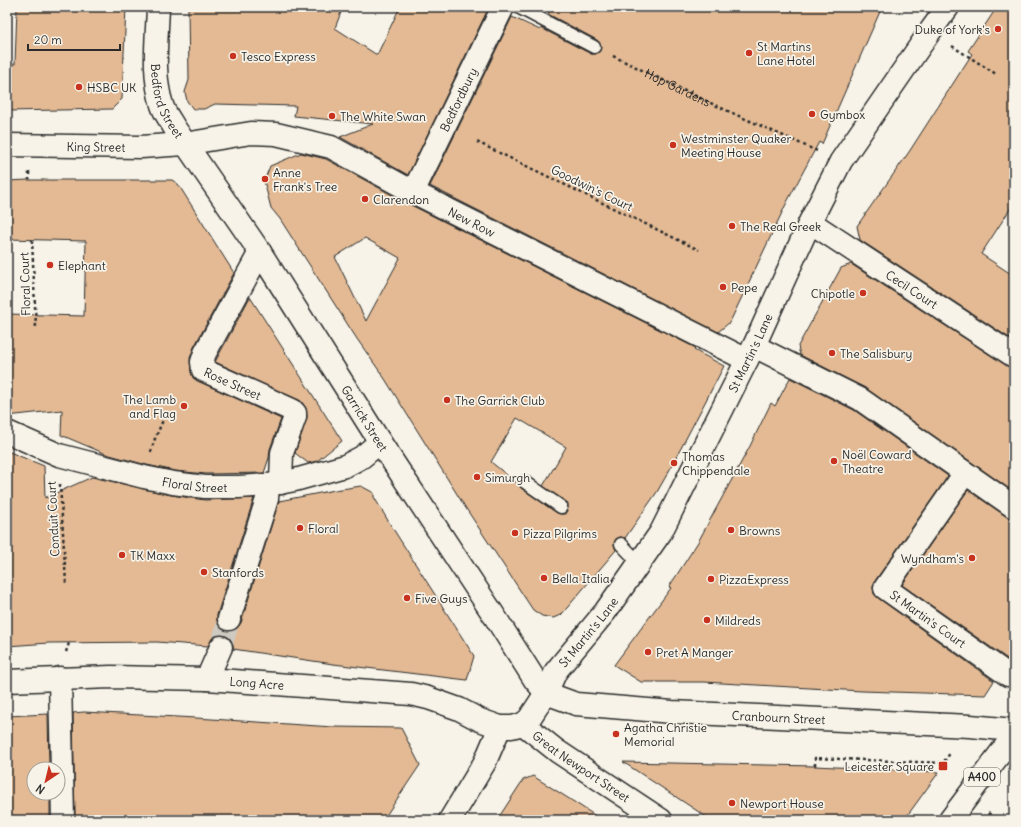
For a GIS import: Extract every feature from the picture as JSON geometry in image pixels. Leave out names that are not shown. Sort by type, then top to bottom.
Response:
[{"type":"street","name":"Bedford Street","points":[[158,7],[158,88],[162,106],[184,144]]},
{"type":"street","name":"St Martin's Lane","points":[[523,724],[537,708],[556,671],[605,612],[661,532],[751,353],[810,222],[841,161],[948,7]]},
{"type":"street","name":"Bedfordbury","points":[[413,192],[508,8]]},
{"type":"street","name":"New Row","points":[[184,144],[251,133],[276,134],[331,147],[413,192],[751,353]]},
{"type":"street","name":"King Street","points":[[7,145],[107,148],[184,144]]},
{"type":"street","name":"Garrick Street","points":[[184,144],[208,176],[260,252],[380,442],[535,680],[546,693]]},
{"type":"street","name":"Cecil Court","points":[[810,222],[1014,356]]},
{"type":"street","name":"Rose Street","points":[[229,619],[295,417],[295,413],[292,410],[203,370],[202,362],[205,353],[260,252]]},
{"type":"street","points":[[751,353],[860,399],[1014,507]]},
{"type":"street","name":"Floral Street","points":[[7,432],[59,455],[144,477],[173,483],[205,487],[239,487],[274,484],[345,466],[362,457],[380,442]]},
{"type":"street","name":"St Martin's Court","points":[[965,473],[885,588],[1008,675]]},
{"type":"street","points":[[207,679],[220,647]]},
{"type":"street","name":"Long Acre","points":[[7,682],[111,676],[207,679],[411,694],[428,698],[459,709],[480,720],[500,726]]},
{"type":"street","points":[[60,678],[63,820]]},
{"type":"street","name":"Cranbourn Street","points":[[546,693],[576,704],[672,712],[965,726],[1014,730]]},
{"type":"street","points":[[450,820],[490,753],[500,726],[523,724]]},
{"type":"street","name":"Great Newport Street","points":[[523,724],[558,751],[661,820]]},
{"type":"street","name":"A400","points":[[950,820],[1014,735]]},
{"type":"lane","points":[[508,8],[594,47]]},
{"type":"lane","points":[[525,482],[561,507]]},
{"type":"lane","points":[[621,544],[639,563]]},
{"type":"path","points":[[931,30],[956,49],[996,74]]},
{"type":"path","name":"Hop Gardens","points":[[594,47],[841,161]]},
{"type":"path","name":"Goodwin's Court","points":[[477,142],[699,250]]},
{"type":"path","name":"Floral Court","points":[[32,240],[36,328]]},
{"type":"path","points":[[144,477],[154,441],[166,412]]},
{"type":"path","name":"Conduit Court","points":[[59,455],[66,583]]},
{"type":"path","points":[[815,766],[815,758],[943,763],[952,751]]},
{"type":"building","points":[[17,7],[126,7],[122,99],[112,109],[7,111],[7,64],[15,64]]},
{"type":"building","points":[[188,7],[343,7],[335,28],[377,55],[400,7],[489,7],[408,175],[340,137],[373,124],[294,116],[296,106],[215,104],[204,109],[193,109],[187,101],[185,92],[189,80]]},
{"type":"building","points":[[552,7],[882,7],[822,144],[819,142],[787,202],[730,322],[718,332],[430,186],[512,17],[540,30],[541,28],[591,54],[595,54],[600,51],[601,46],[597,40],[548,14]]},
{"type":"building","points":[[997,7],[1014,7],[1014,203],[981,254],[1014,276],[1014,341],[860,240],[857,226],[909,152],[972,54],[968,51]]},
{"type":"building","points":[[301,153],[326,159],[407,203],[696,348],[694,350],[724,366],[657,492],[625,538],[620,537],[616,539],[614,545],[616,550],[561,615],[553,618],[542,616],[533,610],[467,510],[385,379],[357,339],[280,219],[271,208],[264,181],[270,166]],"holes":[[[365,238],[400,258],[366,321],[335,257]],[[517,418],[566,447],[543,486],[568,503],[568,508],[565,514],[557,513],[521,488],[491,462]]]},
{"type":"building","points":[[172,180],[178,184],[234,273],[194,347],[190,358],[191,372],[193,378],[198,381],[281,419],[270,449],[269,458],[264,473],[206,474],[175,471],[106,454],[61,435],[62,410],[7,416],[7,314],[84,316],[86,241],[7,239],[7,181]]},
{"type":"building","points":[[851,264],[1007,366],[1014,368],[1014,492],[867,389],[800,355],[798,346],[841,268]]},
{"type":"building","points":[[250,297],[342,441],[317,461],[308,463],[295,453],[307,417],[306,408],[301,401],[215,362]]},
{"type":"building","points":[[790,378],[854,410],[948,476],[875,581],[873,587],[874,594],[994,681],[985,695],[862,691],[704,682],[641,682],[614,665],[671,588],[669,587],[698,542],[750,446],[771,403],[775,406]]},
{"type":"building","points":[[7,451],[44,466],[45,498],[92,477],[171,495],[205,500],[254,498],[217,615],[217,621],[220,627],[226,631],[231,631],[237,628],[241,623],[279,501],[361,486],[374,493],[374,497],[390,524],[474,656],[467,680],[333,664],[233,649],[231,639],[220,635],[213,637],[208,646],[157,642],[49,643],[7,646]]},
{"type":"building","name":"Wyndham's","points":[[968,490],[1007,517],[1014,519],[1014,652],[1009,660],[902,585]]},
{"type":"building","points":[[84,712],[333,727],[401,728],[420,765],[383,820],[75,820],[73,713]]},
{"type":"building","points":[[48,714],[49,761],[26,761],[26,801],[50,801],[50,820],[7,820],[7,716]]},
{"type":"building","points":[[623,762],[815,766],[939,772],[904,820],[711,820]]},
{"type":"building","points":[[533,776],[602,820],[497,820],[523,780]]},
{"type":"tunnel","points":[[221,647],[229,619]]},
{"type":"place","name":"Duke of York's","points":[[998,29]]},
{"type":"place","name":"St Martins Lane Hotel","points":[[749,53]]},
{"type":"place","name":"Tesco Express","points":[[233,56]]},
{"type":"place","name":"HSBC UK","points":[[79,87]]},
{"type":"place","name":"Gymbox","points":[[812,114]]},
{"type":"place","name":"The White Swan","points":[[332,116]]},
{"type":"place","name":"Westminster Quaker Meeting House","points":[[673,145]]},
{"type":"place","name":"Anne Frank's Tree","points":[[265,179]]},
{"type":"place","name":"Clarendon","points":[[365,199]]},
{"type":"place","name":"The Real Greek","points":[[732,226]]},
{"type":"place","name":"Elephant","points":[[50,265]]},
{"type":"place","name":"Pepe","points":[[723,287]]},
{"type":"place","name":"Chipotle","points":[[863,293]]},
{"type":"place","name":"The Salisbury","points":[[832,353]]},
{"type":"place","name":"The Garrick Club","points":[[447,400]]},
{"type":"place","name":"The Lamb and Flag","points":[[184,406]]},
{"type":"place","name":"Noël Coward Theatre","points":[[834,461]]},
{"type":"place","name":"Thomas Chippendale","points":[[674,463]]},
{"type":"place","name":"Simurgh","points":[[477,477]]},
{"type":"place","name":"Floral","points":[[300,528]]},
{"type":"place","name":"Browns","points":[[731,530]]},
{"type":"place","name":"Pizza Pilgrims","points":[[515,533]]},
{"type":"place","name":"TK Maxx","points":[[122,555]]},
{"type":"place","name":"Wyndham's","points":[[972,558]]},
{"type":"place","name":"Stanfords","points":[[204,572]]},
{"type":"place","name":"Bella Italia","points":[[544,578]]},
{"type":"place","name":"PizzaExpress","points":[[711,579]]},
{"type":"place","name":"Five Guys","points":[[407,598]]},
{"type":"place","name":"Mildreds","points":[[707,620]]},
{"type":"place","name":"Pret A Manger","points":[[648,652]]},
{"type":"place","name":"Agatha Christie Memorial","points":[[616,734]]},
{"type":"place","name":"Leicester Square","points":[[943,766]]},
{"type":"place","name":"Newport House","points":[[732,803]]}]
